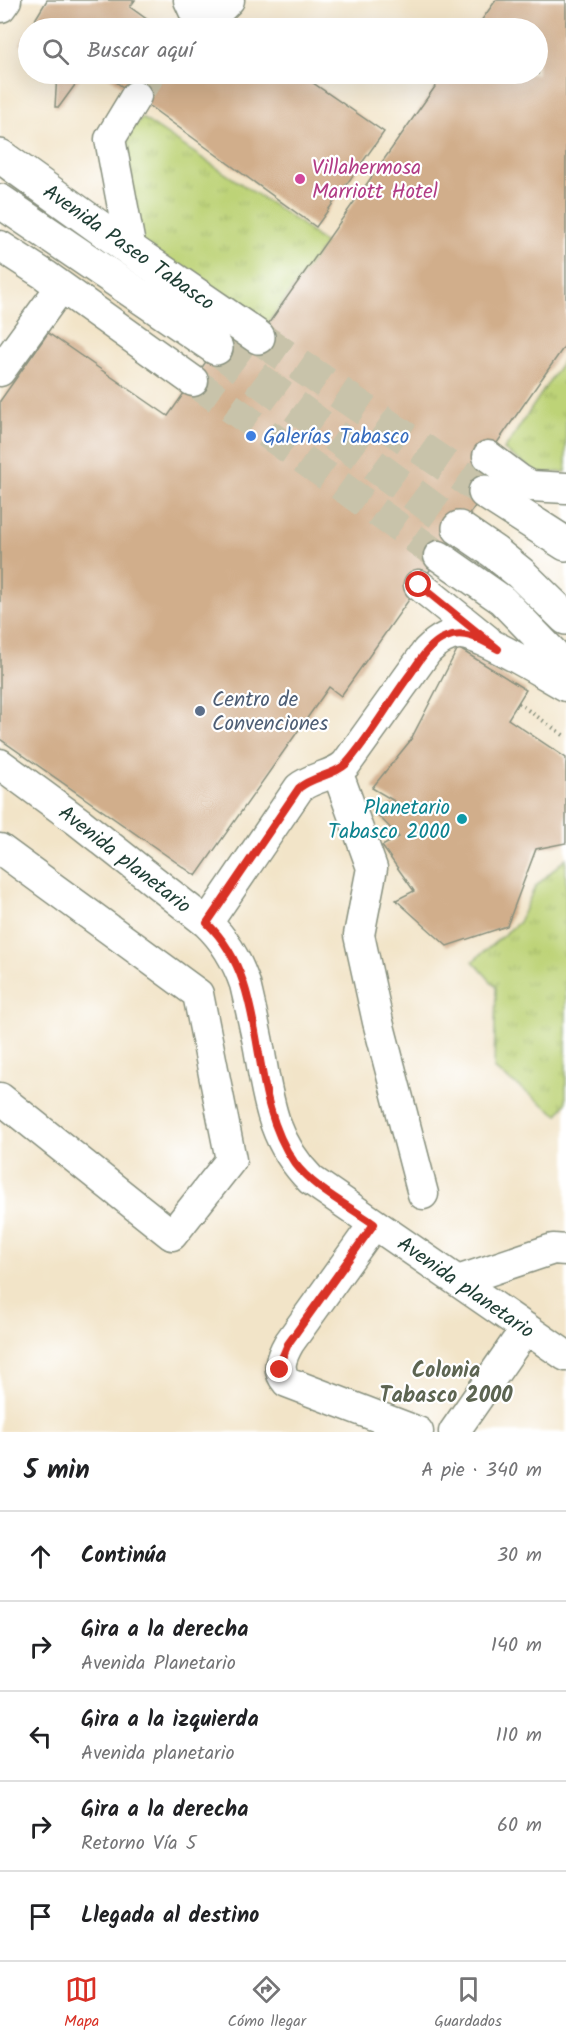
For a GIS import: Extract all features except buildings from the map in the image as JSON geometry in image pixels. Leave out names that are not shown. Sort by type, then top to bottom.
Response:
[{"type":"main road","name":"Avenida Paseo Tabasco","points":[[0,156],[258,337]]},
{"type":"main road","name":"Avenida Paseo Tabasco","points":[[0,201],[216,348]]},
{"type":"main road","points":[[485,492],[560,538]]},
{"type":"main road","points":[[459,528],[520,573],[566,618]]},
{"type":"street","points":[[0,6],[6,0]]},
{"type":"street","points":[[189,14],[220,9],[228,0]]},
{"type":"street","points":[[131,250],[110,139],[136,96]]},
{"type":"street","points":[[0,246],[193,381]]},
{"type":"street","points":[[2,333],[53,281]]},
{"type":"street","points":[[0,371],[53,281]]},
{"type":"street","points":[[488,456],[531,486],[566,488]]},
{"type":"street","points":[[440,556],[502,600],[566,666]]},
{"type":"street","points":[[419,585],[498,649]]},
{"type":"street","name":"Avenida planetario","points":[[207,923],[299,788],[313,779],[337,771],[351,759],[427,651],[439,641],[453,635],[476,637],[566,686]]},
{"type":"street","name":"Avenida planetario","points":[[0,764],[79,822],[207,923],[225,942],[242,975],[254,1024],[266,1097],[282,1140],[295,1163],[311,1180],[566,1356]]},
{"type":"street","points":[[337,771],[372,868],[359,935],[378,1022],[423,1194]]},
{"type":"street","points":[[0,849],[198,994],[231,1160],[172,1235],[0,1098]]},
{"type":"street","points":[[374,1224],[288,1344],[281,1361],[281,1373],[287,1382],[418,1432]]},
{"type":"street","points":[[458,1281],[553,1249],[566,1250]]},
{"type":"street","points":[[454,1432],[526,1329]]},
{"type":"path","points":[[518,703],[566,738]]},
{"type":"green space","points":[[142,118],[300,223],[325,244],[258,337],[131,250],[125,135]]},
{"type":"green space","points":[[566,356],[566,472],[538,473],[504,450]]},
{"type":"green space","points":[[566,858],[566,1103],[558,1115],[494,1069],[496,987],[473,961],[519,922],[535,887]]},
{"type":"tunnel","points":[[136,96],[144,84]]},
{"type":"tunnel","points":[[258,337],[485,492]]},
{"type":"tunnel","points":[[216,348],[459,528]]},
{"type":"tunnel","points":[[193,381],[439,556]]},
{"type":"place","name":"Villahermosa Marriott Hotel","points":[[300,179]]},
{"type":"place","name":"Galerías Tabasco","points":[[251,436]]},
{"type":"place","name":"Centro de Convenciones","points":[[200,711]]},
{"type":"place","name":"Planetario Tabasco 2000","points":[[462,819]]},
{"type":"district","name":"Colonia Tabasco 2000","points":[[446,1382]]},
{"type":"route","points":[[280,1370],[288,1344],[374,1224],[311,1180],[295,1163],[282,1140],[266,1097],[259,1048],[242,975],[225,942],[207,923],[299,788],[313,779],[337,771],[351,759],[394,695],[432,646],[446,637],[460,634],[476,637],[498,649],[419,585]]}]
